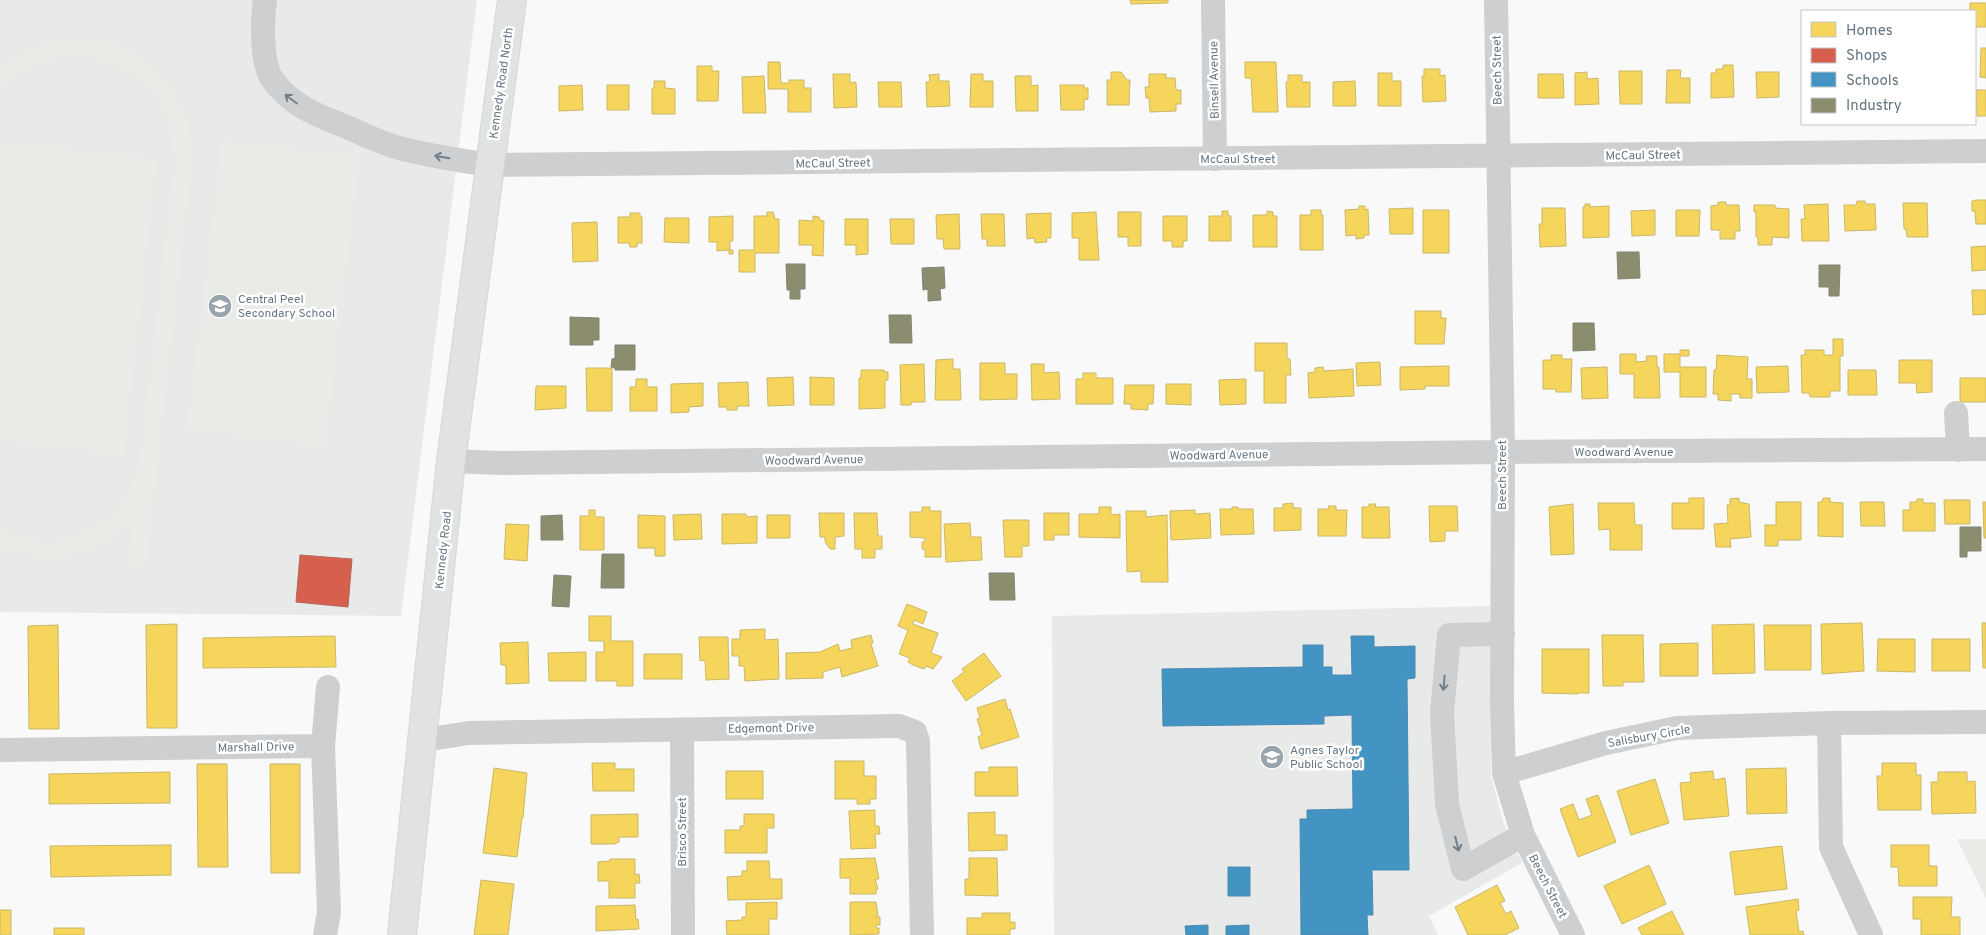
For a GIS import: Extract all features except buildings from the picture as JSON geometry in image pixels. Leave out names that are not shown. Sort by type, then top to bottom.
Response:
[{"type":"main road","name":"Kennedy Road North","points":[[490,165],[512,0]]},
{"type":"main road","name":"Kennedy Road","points":[[402,935],[424,740],[451,461],[490,165]]},
{"type":"street","name":"McCaul Street","points":[[265,0],[265,58],[270,77],[287,97],[312,113],[394,146],[422,154],[490,165],[1986,151]]},
{"type":"street","name":"Binsell Avenue","points":[[1213,0],[1215,159]]},
{"type":"street","name":"Beech Street","points":[[1496,0],[1503,452],[1502,634],[1504,773],[1522,835],[1573,935]]},
{"type":"street","points":[[1956,413],[1958,450]]},
{"type":"street","name":"Woodward Avenue","points":[[451,461],[501,463],[1503,452],[1986,449]]},
{"type":"street","points":[[1502,634],[1448,635],[1442,713],[1446,794],[1463,869],[1522,835]]},
{"type":"street","points":[[325,935],[329,912],[323,746],[328,687]]},
{"type":"street","name":"Salisbury Circle","points":[[1504,773],[1606,743],[1677,728],[1829,723],[1986,722]]},
{"type":"street","points":[[1829,723],[1831,847],[1871,935]]},
{"type":"street","name":"Edgemont Drive","points":[[424,740],[469,732],[682,730],[875,725],[899,726],[915,732],[918,741],[920,763],[922,935]]},
{"type":"street","name":"Brisco Street","points":[[682,730],[683,935]]},
{"type":"street","name":"Marshall Drive","points":[[0,750],[323,746]]},
{"type":"shaded area","name":"Central Peel Secondary School","points":[[0,0],[477,0],[401,616],[0,612]]},
{"type":"shaded area","points":[[85,37],[119,44],[149,62],[173,87],[188,119],[194,153],[147,566],[127,564],[133,522],[96,548],[69,556],[41,558],[0,549],[0,529],[33,540],[54,541],[75,536],[96,526],[113,513],[119,505],[128,488],[139,458],[173,167],[172,146],[165,116],[155,97],[135,77],[120,68],[87,58],[69,57],[52,60],[36,66],[9,82],[0,92],[0,69],[20,54],[49,42]]},
{"type":"shaded area","points":[[221,139],[361,156],[326,447],[186,430]]},
{"type":"shaded area","points":[[0,140],[158,158],[125,456],[0,442]]},
{"type":"shaded area","name":"Agnes Taylor Public School","points":[[1490,606],[1491,776],[1504,824],[1522,863],[1429,916],[1438,935],[1054,935],[1052,616]]},
{"type":"shaded area","points":[[1957,839],[1986,839],[1986,899]]},
{"type":"place","name":"Central Peel Secondary School","points":[[220,306]]},
{"type":"place","name":"Agnes Taylor Public School","points":[[1272,757]]}]
